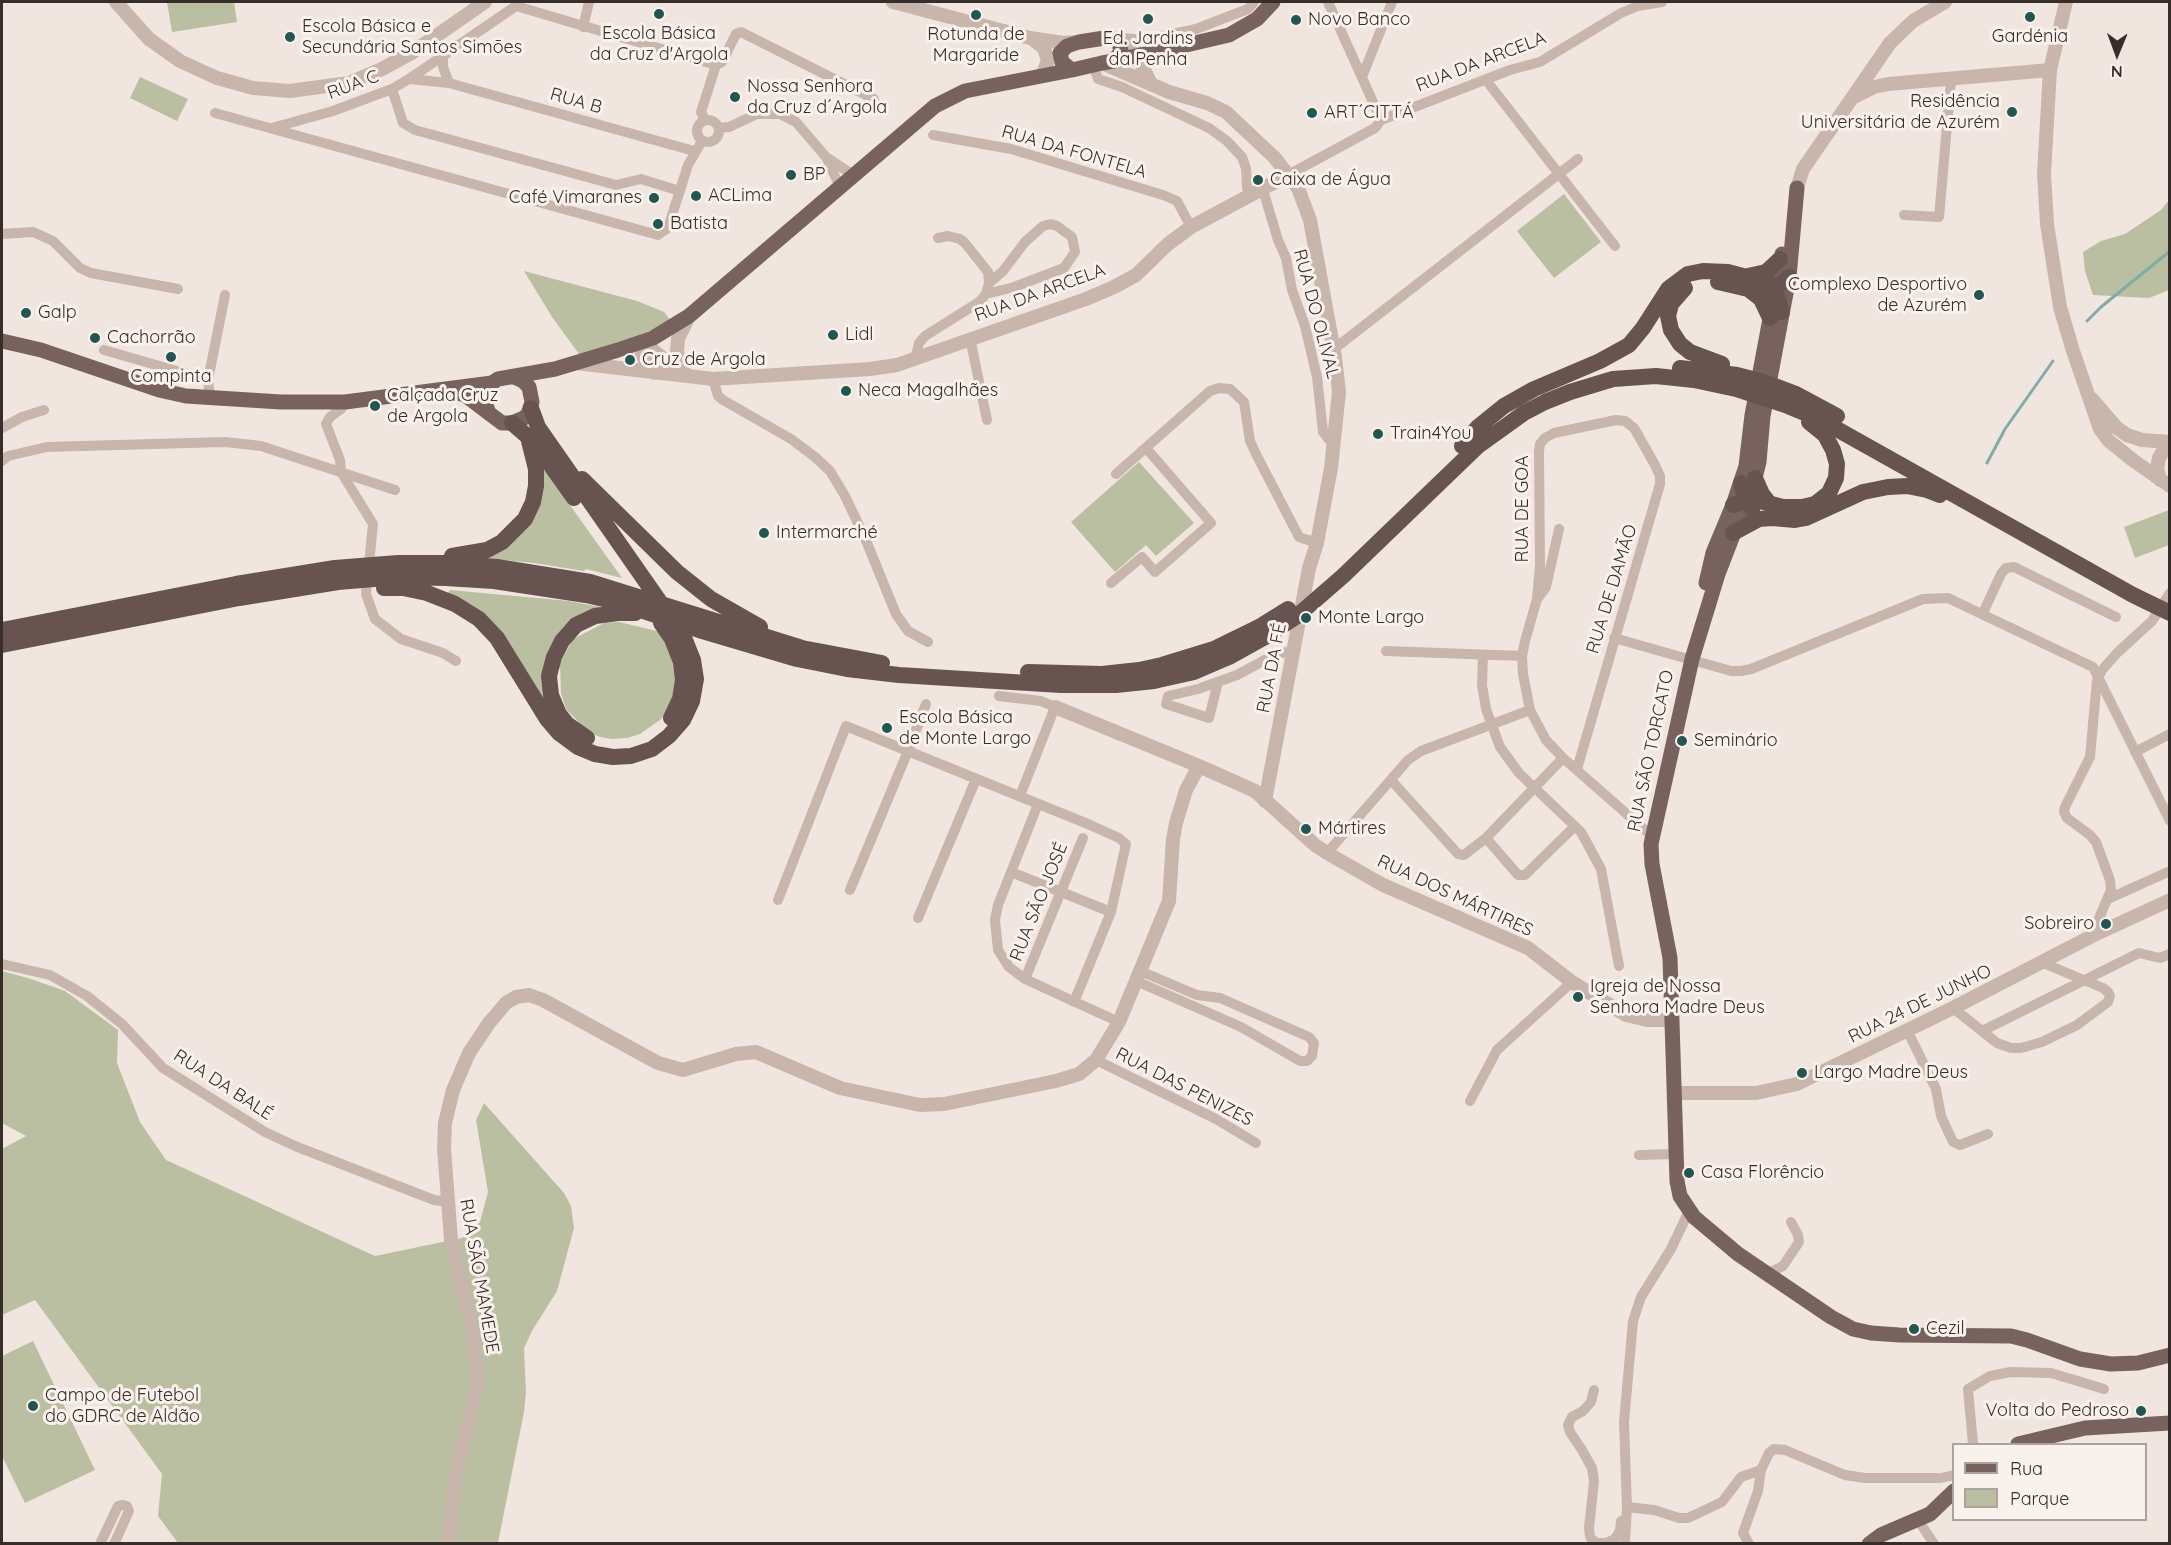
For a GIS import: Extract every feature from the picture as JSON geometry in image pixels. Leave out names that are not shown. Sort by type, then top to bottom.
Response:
[{"type":"highway","points":[[1748,282],[1766,272],[1780,259]]},
{"type":"highway","points":[[1462,447],[1478,427],[1504,406],[1540,385],[1600,361],[1629,345],[1668,289],[1683,277],[1695,272],[1710,271],[1748,282],[1776,315]]},
{"type":"highway","points":[[1775,289],[1789,278]]},
{"type":"highway","points":[[1736,382],[1729,366],[1702,358],[1685,349],[1671,330],[1669,310],[1678,294],[1689,285],[1698,282],[1769,283],[1775,289],[1776,315]]},
{"type":"highway","points":[[2,645],[239,598],[338,582],[347,589],[447,563],[497,567],[590,582],[802,648],[901,666],[970,671],[1102,674],[1139,670],[1181,660],[1233,640],[1278,616],[1324,581],[1462,447],[1490,423],[1539,395],[1567,383],[1611,371],[1655,367],[1696,369],[1792,400],[2135,591],[2169,613]]},
{"type":"highway","points":[[2,630],[236,584],[335,568],[399,576],[494,581],[578,593],[618,608],[651,614],[798,659],[848,669],[899,675],[1061,685],[1116,685],[1154,681],[1194,672],[1229,657],[1265,638],[1297,616],[1343,576],[1478,446],[1524,413],[1545,402],[1613,379],[1656,376],[1736,382]]},
{"type":"highway","points":[[1792,400],[1817,418],[1963,500],[2135,591],[2169,603]]},
{"type":"highway","points":[[1733,533],[1770,510],[1815,504],[1829,494],[1836,478],[1837,464],[1833,450],[1825,435],[1812,424],[1791,412],[1792,400]]},
{"type":"highway","points":[[399,576],[427,593],[455,604],[479,619],[497,638],[547,718],[559,732],[578,747],[595,754],[614,757],[631,756],[652,749],[669,736],[683,720],[692,701],[696,680],[693,660],[683,635],[538,427],[532,402]]},
{"type":"highway","points":[[512,423],[535,443],[672,639],[681,662],[683,680],[680,699],[673,715],[662,729],[647,739],[629,745],[613,746],[597,743],[582,736],[567,724],[559,714],[551,695],[549,676],[554,657],[562,641],[576,625],[618,608]]},
{"type":"highway","points":[[399,576],[411,555],[448,556],[487,550],[502,542],[517,528],[525,519],[533,502],[536,486],[536,469],[528,438]]},
{"type":"highway","points":[[558,454],[677,572],[711,599],[755,625],[798,640],[802,648]]},
{"type":"highway","points":[[1739,503],[1748,480],[1762,494],[1770,510]]},
{"type":"highway","points":[[1739,503],[1752,500],[1795,520],[1806,519],[1863,492],[1888,486],[1907,486],[1927,490],[1949,500],[1963,500]]},
{"type":"main road","points":[[1038,75],[1061,55],[1067,46],[1079,42],[1131,47],[1229,35],[1257,20],[1273,2]]},
{"type":"main road","points":[[488,411],[485,402],[487,392],[498,378],[555,369],[642,342],[690,316],[935,106],[965,91],[1103,63],[1131,47]]},
{"type":"main road","points":[[1061,55],[1062,62],[1072,70]]},
{"type":"main road","points":[[1775,289],[1797,188]]},
{"type":"main road","points":[[1748,480],[1759,462],[1776,315],[1789,278],[1797,188]]},
{"type":"main road","points":[[2,341],[41,350],[159,390],[186,396],[281,402],[345,402],[492,383]]},
{"type":"main road","points":[[445,389],[465,396],[502,423],[512,423],[524,418],[540,384],[555,369]]},
{"type":"main road","points":[[514,377],[529,387],[532,402]]},
{"type":"main road","name":"RUA SÃO TORCATO","points":[[1689,1210],[1678,1190],[1670,958],[1651,858],[1652,836],[1692,659],[1733,533],[1739,503]]},
{"type":"main road","name":"RUA SÃO TORCATO","points":[[1699,633],[1713,553],[1739,503]]},
{"type":"main road","points":[[1689,1210],[1720,1240],[1831,1317],[1853,1329],[1871,1333],[2011,1336],[2080,1359],[2111,1364],[2138,1363],[2169,1355]]},
{"type":"main road","points":[[2022,1443],[2085,1428],[2169,1424]]},
{"type":"main road","points":[[1869,1544],[1898,1527],[1930,1514],[1952,1481]]},
{"type":"street","points":[[116,2],[149,39],[180,61],[217,78],[253,88],[290,91],[349,83],[382,69],[413,52],[485,2]]},
{"type":"street","name":"RUA C","points":[[272,128],[333,111],[392,89],[516,6],[527,2]]},
{"type":"street","points":[[583,27],[589,2]]},
{"type":"street","points":[[893,2],[1030,38],[1064,43],[1079,42]]},
{"type":"street","points":[[1151,84],[1131,47],[1144,40],[1196,29],[1248,9],[1254,2]]},
{"type":"street","points":[[1329,2],[1381,120]]},
{"type":"street","points":[[1362,77],[1392,2]]},
{"type":"street","name":"RUA DA ARCELA","points":[[576,363],[713,379],[870,369],[897,365],[1086,299],[1114,287],[1136,275],[1168,244],[1191,227],[1375,128],[1381,120],[1540,62],[1621,13],[1638,6],[1662,2]]},
{"type":"street","points":[[1797,188],[1803,169],[1890,43],[1902,30],[1924,13],[1945,2]]},
{"type":"street","points":[[2066,2],[2050,70],[2044,174],[2047,224],[2060,308],[2100,429],[2109,441],[2165,483]]},
{"type":"street","points":[[516,6],[716,65],[722,62],[736,34],[741,32],[874,99]]},
{"type":"street","points":[[1030,38],[1044,48],[1061,55]]},
{"type":"street","points":[[1038,75],[1048,61],[1044,48]]},
{"type":"street","points":[[443,55],[443,67],[449,82]]},
{"type":"street","name":"RUA DA FÉ","points":[[1103,63],[1226,112],[1275,158],[1298,188],[1310,220],[1334,349],[1339,392],[1334,446],[1317,543],[1310,568],[1265,801]]},
{"type":"street","name":"RUA DO OLIVAL","points":[[1103,63],[1098,79],[1122,87],[1209,128],[1227,141],[1242,157],[1246,168],[1247,188],[1256,193],[1286,258],[1292,290],[1305,326],[1317,377],[1323,432],[1334,446]]},
{"type":"street","points":[[1878,63],[1878,71],[1888,84]]},
{"type":"street","points":[[705,120],[701,112],[716,65]]},
{"type":"street","points":[[1853,98],[1874,87],[1888,84],[2050,70]]},
{"type":"street","name":"RUA B","points":[[409,79],[449,82],[694,151]]},
{"type":"street","points":[[1486,80],[1615,246]]},
{"type":"street","points":[[1904,215],[1939,217],[1951,80]]},
{"type":"street","points":[[392,89],[403,123],[415,130],[616,185],[640,179],[680,191]]},
{"type":"street","points":[[215,113],[658,235],[668,228],[694,151],[702,141]]},
{"type":"street","points":[[719,128],[729,127],[757,114],[780,114],[796,122],[826,157],[854,176]]},
{"type":"street","points":[[705,120],[714,121],[719,128],[718,137],[711,142],[702,141],[697,134],[698,125],[705,120]]},
{"type":"street","name":"RUA DA FONTELA","points":[[933,135],[1011,149],[1163,195],[1177,201],[1191,227]]},
{"type":"street","points":[[826,157],[840,187]]},
{"type":"street","points":[[1334,349],[1578,159]]},
{"type":"street","points":[[986,294],[1014,287],[1064,268],[1075,252],[1072,237],[1057,226],[1051,224],[1043,226],[1025,242],[1003,271],[989,283]]},
{"type":"street","points":[[2,234],[33,232],[53,241],[80,268],[91,273],[178,289]]},
{"type":"street","points":[[915,359],[919,343],[925,336],[979,302],[986,294],[989,283],[988,272],[965,243],[948,236],[938,238]]},
{"type":"street","points":[[210,398],[208,380],[225,295]]},
{"type":"street","points":[[686,375],[680,365],[677,352],[678,339],[690,316]]},
{"type":"street","points":[[970,338],[987,420]]},
{"type":"street","points":[[642,342],[686,375]]},
{"type":"street","points":[[642,342],[642,354],[654,373]]},
{"type":"street","points":[[104,350],[208,380]]},
{"type":"street","points":[[111,374],[118,361],[124,356]]},
{"type":"street","points":[[713,379],[718,396],[723,400],[791,439],[830,471],[866,538],[896,614],[908,631],[928,642]]},
{"type":"street","points":[[1116,474],[1210,391],[1219,388],[1230,389],[1244,402],[1253,447],[1299,537],[1317,543]]},
{"type":"street","points":[[2089,395],[2117,428],[2127,435],[2169,444]]},
{"type":"street","points":[[345,402],[326,424],[340,460],[341,471],[373,525],[366,594],[375,619],[401,639],[443,653],[456,661]]},
{"type":"street","points":[[2,428],[22,417],[44,410]]},
{"type":"street","name":"RUA DE GOA","points":[[1630,424],[1616,420],[1554,433],[1540,444],[1540,566],[1537,598],[1522,656],[1530,710],[1546,740],[1563,758],[1652,836]]},
{"type":"street","name":"RUA DE DAMÃO","points":[[1577,769],[1660,484],[1660,476],[1655,465],[1630,424]]},
{"type":"street","points":[[2,461],[8,456],[47,447],[211,442],[261,446],[395,490]]},
{"type":"street","points":[[2165,483],[2157,468],[2158,458],[2169,444]]},
{"type":"street","points":[[1111,583],[1142,557],[1155,572],[1211,523],[1146,448]]},
{"type":"street","name":"RUA DE GOA","points":[[1537,598],[1546,587],[1559,529]]},
{"type":"street","points":[[1983,613],[2001,574],[2006,568],[2014,567],[2116,617]]},
{"type":"street","points":[[2094,935],[2111,890],[2110,880],[2096,842],[2067,818],[2064,813],[2065,807],[2090,757],[2097,680],[2102,670],[2117,653],[2152,621],[2169,593]]},
{"type":"street","points":[[1614,638],[1731,671],[1751,669],[1923,599],[1948,598],[2093,667],[2169,821]]},
{"type":"street","points":[[1218,682],[1209,718],[1166,704],[1168,696],[1218,682],[1237,675],[1276,654],[1294,651]]},
{"type":"street","points":[[1386,651],[1522,656]]},
{"type":"street","points":[[1483,655],[1482,685],[1490,725],[1510,760],[1587,840],[1601,869],[1619,966]]},
{"type":"street","name":"RUA DOS MÁRTIRES","points":[[999,696],[1041,701],[1255,791],[1315,845],[1402,895],[1528,948],[1572,982],[1626,1015],[1647,1020],[1671,1020]]},
{"type":"street","points":[[850,890],[926,704]]},
{"type":"street","points":[[1020,796],[1055,707]]},
{"type":"street","points":[[1327,853],[1408,760],[1421,751],[1530,710]]},
{"type":"street","points":[[778,900],[846,726],[1020,796],[1119,838],[1126,844],[1111,912],[1074,1002]]},
{"type":"street","points":[[2135,752],[2169,734]]},
{"type":"street","points":[[1391,780],[1458,854],[1464,855],[1486,838],[1563,758]]},
{"type":"street","name":"RUA SÃO MAMEDE","points":[[448,1544],[455,1478],[478,1381],[472,1328],[451,1240],[444,1148],[445,1123],[453,1090],[469,1053],[489,1023],[506,1004],[516,997],[529,995],[543,1000],[658,1063],[683,1070],[736,1054],[756,1052],[840,1088],[920,1105],[944,1104],[1056,1081],[1079,1074],[1096,1060],[1119,1022],[1169,901],[1176,823],[1186,790],[1199,766]]},
{"type":"street","points":[[918,918],[976,779]]},
{"type":"street","points":[[1038,804],[998,905],[995,920],[998,950],[1009,967],[1025,980],[1119,1022]]},
{"type":"street","points":[[1486,838],[1518,875],[1525,874],[1575,826]]},
{"type":"street","name":"RUA SÃO JOSÉ","points":[[1025,980],[1083,838]]},
{"type":"street","points":[[2108,899],[2169,871]]},
{"type":"street","points":[[1011,872],[1111,912]]},
{"type":"street","name":"RUA 24 DE JUNHO","points":[[1675,1093],[1756,1093],[1783,1088],[1819,1074],[2043,963],[2094,935],[2169,900]]},
{"type":"street","points":[[1982,1031],[2139,953],[2160,958],[2169,954]]},
{"type":"street","points":[[1953,1008],[1997,1043],[2011,1048],[2021,1048],[2042,1042],[2078,1025],[2108,1002],[2109,992],[2103,988],[2043,963]]},
{"type":"street","name":"RUA DA BALÉ","points":[[2,964],[50,975],[87,996],[122,1024],[163,1068],[265,1132],[434,1200],[447,1202]]},
{"type":"street","points":[[1138,976],[1197,995],[1220,998],[1309,1037],[1314,1043],[1312,1056],[1307,1061],[1300,1060],[1241,1027],[1138,976]]},
{"type":"street","points":[[1470,1101],[1497,1050],[1572,982]]},
{"type":"street","points":[[1907,1030],[1936,1089],[1941,1116],[1953,1142],[1960,1145],[1988,1134]]},
{"type":"street","name":"RUA DAS PENIZES","points":[[1096,1060],[1216,1119],[1256,1143]]},
{"type":"street","points":[[1639,1155],[1676,1154]]},
{"type":"street","points":[[1625,1544],[1627,1507],[1624,1422],[1633,1322],[1636,1308],[1671,1249],[1689,1210]]},
{"type":"street","points":[[1767,1274],[1783,1266],[1799,1242],[1791,1222]]},
{"type":"street","points":[[1973,1443],[1968,1389],[1990,1376],[2012,1372],[2051,1373],[2104,1389]]},
{"type":"street","points":[[1594,1390],[1591,1402],[1583,1411],[1572,1417],[1568,1425],[1592,1468],[1594,1481],[1589,1528],[1590,1536],[1596,1543],[1606,1543],[1615,1539],[1620,1531],[1623,1510],[1627,1507]]},
{"type":"street","points":[[1749,1544],[1743,1533],[1758,1491],[1761,1470],[1769,1453],[1774,1449],[1785,1450],[1845,1475],[1865,1478],[1952,1481]]},
{"type":"street","points":[[1627,1507],[1654,1510],[1679,1518],[1688,1518],[1722,1502],[1741,1478],[1761,1470]]},
{"type":"street","points":[[100,1544],[118,1506],[123,1504],[129,1511],[114,1544]]},
{"type":"street","points":[[1918,1520],[1934,1544]]},
{"type":"green space","points":[[167,2],[234,2],[237,22],[172,32]]},
{"type":"green space","points":[[140,77],[188,99],[177,121],[130,98]]},
{"type":"green space","points":[[1564,194],[1601,242],[1554,278],[1517,231]]},
{"type":"green space","points":[[2169,200],[2169,290],[2149,298],[2093,295],[2085,271],[2083,252],[2101,241],[2125,234],[2161,210]]},
{"type":"green space","points":[[524,271],[637,301],[664,312],[672,322],[582,358],[552,317]]},
{"type":"green space","points":[[1139,462],[1194,523],[1156,556],[1146,545],[1115,572],[1071,522]]},
{"type":"green space","points":[[542,466],[622,578],[586,569],[584,571],[483,558],[510,545],[526,529],[536,511]]},
{"type":"green space","points":[[2169,510],[2169,545],[2135,558],[2124,527]]},
{"type":"green space","points":[[450,590],[569,601],[611,609],[599,610],[546,664],[573,739],[527,676],[446,595]]},
{"type":"green space","points":[[619,622],[661,632],[674,663],[676,679],[670,709],[660,720],[640,734],[612,739],[587,731],[566,709],[561,693],[560,663],[573,639],[604,623]]},
{"type":"green space","points":[[2,971],[65,991],[118,1030],[117,1063],[140,1122],[166,1160],[375,1256],[462,1238],[480,1222],[488,1192],[476,1120],[484,1103],[564,1193],[571,1206],[574,1228],[557,1291],[524,1348],[526,1393],[524,1412],[498,1543],[178,1543],[158,1516],[162,1474],[35,1300],[2,1315],[2,1149],[26,1136],[2,1123]]},
{"type":"green space","name":"Campo de Futebol do GDRC de Aldão","points":[[33,1341],[95,1470],[25,1503],[2,1456],[2,1356]]},
{"type":"waterway","points":[[2087,321],[2170,251]]},
{"type":"waterway","points":[[1987,463],[2005,429],[2053,361]]},
{"type":"place","name":"Escola Básica da Cruz d'Argola","points":[[659,14]]},
{"type":"place","name":"Rotunda de Margaride","points":[[976,15]]},
{"type":"place","name":"Gardénia","points":[[2030,17]]},
{"type":"place","name":"Ed. Jardins da Penha","points":[[1148,19]]},
{"type":"place","name":"Novo Banco","points":[[1296,20]]},
{"type":"place","name":"Escola Básica e Secundária Santos Simões","points":[[290,37]]},
{"type":"place","name":"Nossa Senhora da Cruz d´Argola","points":[[735,97]]},
{"type":"place","name":"Residência Universitária de Azurém","points":[[2012,112]]},
{"type":"place","name":"ART´CITTÁ","points":[[1312,113]]},
{"type":"place","name":"BP","points":[[791,175]]},
{"type":"place","name":"Caixa de Água","points":[[1258,180]]},
{"type":"place","name":"ACLima","points":[[696,196]]},
{"type":"place","name":"Café Vimaranes","points":[[654,198]]},
{"type":"place","name":"Batista","points":[[658,224]]},
{"type":"place","name":"Complexo Desportivo de Azurém","points":[[1979,295]]},
{"type":"place","name":"Galp","points":[[26,313]]},
{"type":"place","name":"Lidl","points":[[833,335]]},
{"type":"place","name":"Cachorrão","points":[[95,338]]},
{"type":"place","name":"Compinta","points":[[171,357]]},
{"type":"place","name":"Cruz de Argola","points":[[630,360]]},
{"type":"place","name":"Neca Magalhães","points":[[846,391]]},
{"type":"place","name":"Calçada Cruz de Argola","points":[[375,406]]},
{"type":"place","name":"Train4You","points":[[1378,434]]},
{"type":"place","name":"Intermarché","points":[[764,533]]},
{"type":"place","name":"Monte Largo","points":[[1306,618]]},
{"type":"place","name":"Escola Básica de Monte Largo","points":[[887,728]]},
{"type":"place","name":"Seminário","points":[[1682,741]]},
{"type":"place","name":"Mártires","points":[[1306,829]]},
{"type":"place","name":"Sobreiro","points":[[2106,924]]},
{"type":"place","name":"Igreja de Nossa Senhora Madre Deus","points":[[1578,997]]},
{"type":"place","name":"Largo Madre Deus","points":[[1802,1073]]},
{"type":"place","name":"Casa Florêncio","points":[[1689,1173]]},
{"type":"place","name":"Cezil","points":[[1914,1329]]},
{"type":"place","name":"Campo de Futebol do GDRC de Aldão","points":[[33,1406]]},
{"type":"place","name":"Volta do Pedroso","points":[[2141,1411]]}]
